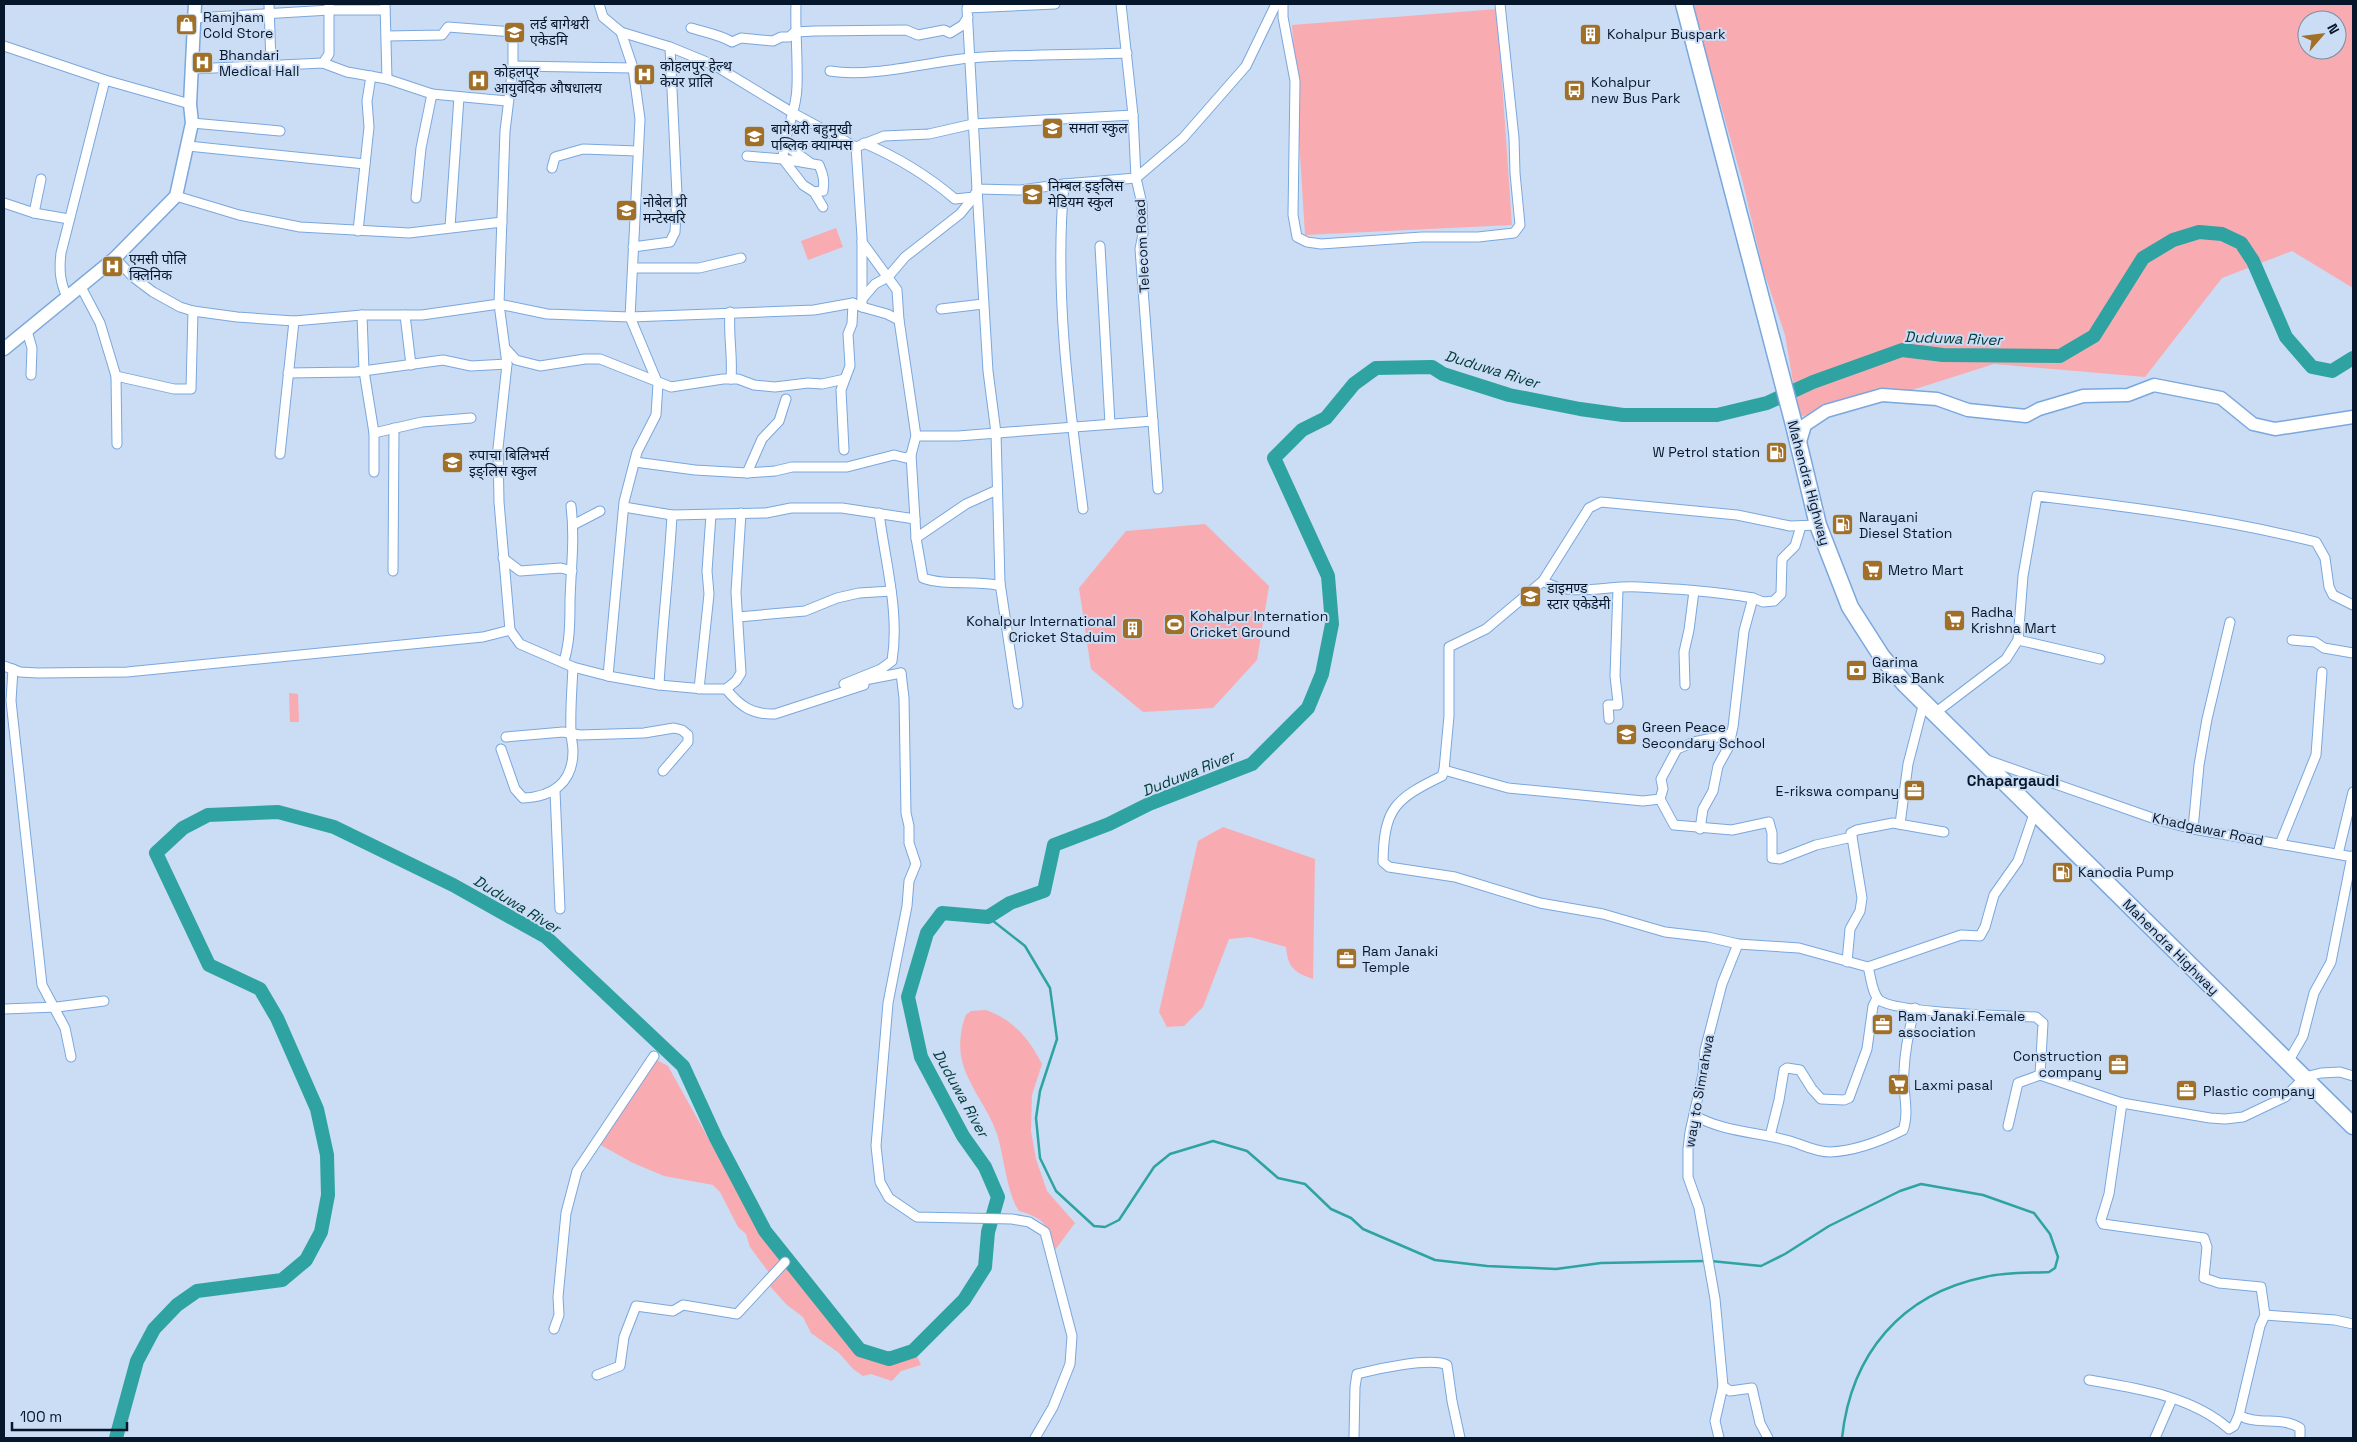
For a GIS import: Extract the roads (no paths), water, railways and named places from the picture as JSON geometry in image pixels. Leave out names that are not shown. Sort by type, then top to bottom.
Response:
[{"type":"highway","name":"Mahendra Highway","points":[[1684,4],[1818,524],[1850,607],[1882,657],[1930,708],[2353,1126]]},
{"type":"street","points":[[4,349],[116,258],[176,196],[192,122],[190,104],[195,4]]},
{"type":"street","points":[[600,4],[603,17],[622,32],[670,47],[714,65],[793,113],[860,145],[888,153],[900,163],[926,176],[955,200],[975,193],[1136,178],[1183,138],[1246,66],[1276,4]]},
{"type":"street","points":[[796,4],[797,87],[793,113],[785,139],[783,159],[803,185],[814,192],[823,207]]},
{"type":"street","points":[[1018,704],[1000,583],[996,433],[983,304],[975,193],[967,8],[1055,4]]},
{"type":"street","name":"Telecom Road","points":[[1121,4],[1133,115],[1136,178],[1142,204],[1143,234],[1140,249],[1158,489]]},
{"type":"street","points":[[1283,4],[1283,17],[1295,81],[1293,216],[1298,237],[1306,242],[1321,244],[1422,237],[1478,237],[1514,233],[1520,224],[1515,174],[1514,138],[1500,4]]},
{"type":"street","points":[[323,63],[329,54],[330,7]]},
{"type":"street","points":[[195,18],[269,8],[385,7],[387,78]]},
{"type":"street","points":[[269,8],[271,64]]},
{"type":"street","points":[[691,28],[717,37],[724,36],[732,42],[741,38],[773,41],[781,37],[789,37],[795,32],[906,30],[918,35],[944,30],[950,33],[963,25],[968,17]]},
{"type":"street","points":[[387,36],[442,35],[448,27],[513,32],[513,66],[507,101],[499,304],[507,364],[498,448],[510,630],[520,644],[573,667],[608,676],[659,685],[699,689],[726,689],[736,681],[741,672],[736,592],[740,513]]},
{"type":"street","points":[[608,676],[624,507],[637,452],[656,415],[658,384],[630,317],[640,118],[633,68],[622,32]]},
{"type":"street","points":[[4,46],[105,80],[190,104]]},
{"type":"street","points":[[633,247],[670,242],[676,232],[677,195],[670,47]]},
{"type":"street","points":[[830,71],[839,73],[892,69],[970,58],[1127,53]]},
{"type":"street","points":[[193,69],[323,63],[347,72],[387,78],[432,94],[507,101]]},
{"type":"street","points":[[513,66],[633,68]]},
{"type":"street","points":[[358,231],[369,127],[367,101],[371,76]]},
{"type":"street","points":[[67,298],[61,286],[59,271],[61,253],[105,80]]},
{"type":"street","points":[[416,198],[421,148],[432,94]]},
{"type":"street","points":[[450,227],[459,97]]},
{"type":"street","points":[[860,145],[884,136],[929,134],[973,124],[1133,115]]},
{"type":"street","points":[[192,122],[280,131]]},
{"type":"street","points":[[785,139],[791,148],[809,162]]},
{"type":"street","points":[[844,450],[841,390],[850,366],[848,334],[859,303],[862,242],[860,145]]},
{"type":"street","points":[[188,146],[365,164]]},
{"type":"street","points":[[552,168],[555,157],[583,149],[637,151]]},
{"type":"street","points":[[747,156],[783,159],[796,163],[809,162],[819,165],[824,179],[823,191],[814,192]]},
{"type":"street","points":[[34,213],[41,179]]},
{"type":"street","points":[[1064,184],[1059,232],[1064,327],[1072,426],[1083,509]]},
{"type":"street","points":[[859,303],[876,284],[888,277],[905,257],[946,226],[975,193]]},
{"type":"street","points":[[176,196],[239,215],[292,225],[358,231],[409,233],[502,222]]},
{"type":"street","points":[[4,203],[34,213],[69,219]]},
{"type":"street","points":[[862,242],[897,290],[899,320],[916,436],[911,455],[916,538],[923,578],[930,580],[978,581],[997,585],[1000,583]]},
{"type":"street","points":[[1100,246],[1110,424]]},
{"type":"street","points":[[116,258],[133,277],[153,292],[193,311],[294,322],[362,315],[422,315],[499,304],[547,314],[630,317],[814,310],[859,303],[899,320]]},
{"type":"street","points":[[633,268],[699,268],[741,258]]},
{"type":"street","points":[[81,287],[100,323],[116,376],[117,444]]},
{"type":"street","points":[[941,309],[983,304]]},
{"type":"street","points":[[116,376],[174,389],[191,389],[193,311]]},
{"type":"street","points":[[730,312],[728,331],[732,358],[731,379]]},
{"type":"street","points":[[362,315],[364,371],[374,433],[374,472]]},
{"type":"street","points":[[405,315],[411,365]]},
{"type":"street","points":[[280,454],[294,322]]},
{"type":"street","points":[[27,331],[32,348],[31,375]]},
{"type":"street","points":[[505,348],[516,360],[540,366],[585,358],[600,359],[671,388],[731,379],[775,388],[808,383],[822,384],[845,379]]},
{"type":"street","points":[[288,373],[364,371],[443,360],[471,366],[507,364]]},
{"type":"street","points":[[1798,445],[1805,425],[1826,411],[1882,395],[1938,399],[1968,410],[2026,416],[2039,409],[2084,396],[2128,395],[2154,385],[2220,398],[2254,424],[2275,429],[2353,417]]},
{"type":"street","points":[[747,473],[762,439],[779,421],[786,398]]},
{"type":"street","points":[[374,433],[422,422],[471,418]]},
{"type":"street","points":[[916,436],[958,436],[1153,421]]},
{"type":"street","points":[[394,428],[394,571]]},
{"type":"street","points":[[635,462],[695,470],[747,473],[775,471],[792,467],[847,467],[894,455],[906,458],[911,455]]},
{"type":"street","points":[[916,538],[966,504],[997,490]]},
{"type":"street","points":[[1900,824],[1908,764],[1930,708],[2006,659],[2018,640],[2024,576],[2038,496],[2179,514],[2316,542],[2325,558],[2333,595],[2353,605]]},
{"type":"street","points":[[1818,524],[1801,526],[1708,511],[1601,502],[1589,508],[1542,581],[1486,629],[1449,647],[1449,716],[1444,770],[1442,776],[1404,797],[1393,808],[1385,832],[1383,862],[1389,867],[1455,877],[1540,903],[1604,914],[1665,932],[1708,937],[1738,944],[1799,948],[1868,967],[1961,936],[1980,936],[1985,927],[1994,895],[2018,861],[2035,810]]},
{"type":"street","points":[[564,662],[568,649],[572,571],[577,523],[571,506]]},
{"type":"street","points":[[624,507],[672,515],[711,515],[842,508],[915,518]]},
{"type":"street","points":[[577,523],[600,511]]},
{"type":"street","points":[[879,513],[894,628],[892,661],[881,669],[844,684],[901,673]]},
{"type":"street","points":[[659,685],[663,610],[669,574],[672,515]]},
{"type":"street","points":[[699,689],[709,594],[707,571],[711,515]]},
{"type":"street","points":[[577,523],[593,524]]},
{"type":"street","points":[[1542,581],[1555,587],[1582,590],[1618,589],[1636,586],[1726,593],[1753,598],[1763,602],[1774,601],[1780,594],[1782,559],[1795,546],[1801,526]]},
{"type":"street","points":[[504,558],[520,571],[530,568],[561,568],[572,571]]},
{"type":"street","points":[[1609,719],[1608,705],[1618,705],[1615,676],[1618,589]]},
{"type":"street","points":[[738,617],[805,611],[837,598],[859,593],[890,591]]},
{"type":"street","points":[[1685,685],[1684,652],[1694,591]]},
{"type":"street","points":[[1700,829],[1703,809],[1713,791],[1718,766],[1728,748],[1734,727],[1744,631],[1753,598]]},
{"type":"street","points":[[2193,829],[2199,765],[2207,719],[2230,622]]},
{"type":"street","points":[[4,666],[38,673],[128,672],[306,652],[483,637],[510,630]]},
{"type":"street","points":[[2018,640],[2100,659]]},
{"type":"street","points":[[2292,640],[2315,642],[2324,648],[2353,653]]},
{"type":"street","points":[[501,749],[515,789],[523,798],[546,795],[555,791],[570,767],[573,752],[571,734],[573,667]]},
{"type":"street","points":[[13,669],[11,701],[42,985],[65,1028],[71,1057]]},
{"type":"street","points":[[2280,844],[2310,774],[2316,755],[2322,672]]},
{"type":"street","points":[[726,689],[738,704],[747,710],[765,715],[775,714],[901,673]]},
{"type":"street","points":[[901,673],[904,698],[906,813],[909,826],[909,843],[916,864],[909,881],[907,906],[888,1003],[876,1146],[880,1182],[889,1198],[917,1217],[1012,1220],[1029,1222],[1045,1232],[1072,1336],[1070,1364],[1053,1407],[1035,1438]]},
{"type":"street","points":[[506,737],[644,733],[674,728],[682,730],[688,735],[688,742],[663,771]]},
{"type":"street","points":[[1731,734],[1714,736],[1677,749],[1662,779],[1663,789],[1660,799],[1674,825],[1700,829],[1732,830],[1768,822],[1772,833],[1772,858],[1780,859],[1816,845],[1852,838]]},
{"type":"street","name":"Khadgawar Road","points":[[1981,758],[2158,820],[2193,829],[2352,857]]},
{"type":"street","points":[[1444,770],[1508,788],[1643,801],[1660,799]]},
{"type":"street","points":[[555,791],[560,908]]},
{"type":"street","points":[[2338,854],[2353,792]]},
{"type":"street","points":[[1847,962],[1850,929],[1860,911],[1862,898],[1852,832],[1893,823],[1944,832]]},
{"type":"street","points":[[2288,1062],[2303,1036],[2314,993],[2331,962],[2352,857]]},
{"type":"street","name":"way to Simrahwa","points":[[1719,1438],[1715,1421],[1723,1386],[1716,1299],[1699,1208],[1688,1177],[1688,1149],[1711,1025],[1722,984],[1738,944]]},
{"type":"street","points":[[1868,967],[1878,998],[1881,1001],[1915,1008],[2040,1018],[2043,1023],[2040,1075]]},
{"type":"street","points":[[1770,1136],[1780,1100],[1784,1070],[1787,1068],[1800,1070],[1821,1099],[1849,1098],[1867,1050],[1873,1006],[1878,998]]},
{"type":"street","points":[[4,1009],[54,1007],[104,1001]]},
{"type":"street","points":[[1694,1115],[1707,1123],[1770,1136],[1831,1152],[1873,1144],[1903,1130],[1906,1121],[1904,1072],[1910,1026],[1915,1008]]},
{"type":"street","points":[[554,1329],[559,1315],[558,1297],[566,1213],[577,1171],[654,1056]]},
{"type":"street","points":[[2008,1126],[2018,1083],[2040,1075],[2122,1103],[2210,1118],[2243,1117],[2285,1097],[2305,1077],[2321,1073],[2340,1072],[2353,1076]]},
{"type":"street","points":[[2089,1380],[2129,1386],[2172,1399],[2208,1414],[2228,1428],[2234,1426],[2239,1415],[2260,1326],[2265,1314],[2260,1296],[2261,1287],[2219,1284],[2204,1278],[2207,1247],[2204,1238],[2104,1224],[2102,1220],[2109,1194],[2122,1103]]},
{"type":"street","points":[[597,1375],[620,1366],[624,1337],[636,1306],[673,1311],[683,1305],[737,1314],[785,1262]]},
{"type":"street","points":[[2265,1314],[2335,1320],[2353,1324]]},
{"type":"street","points":[[1354,1438],[1354,1387],[1357,1374],[1383,1368],[1433,1362],[1448,1365],[1452,1401],[1460,1438]]},
{"type":"street","points":[[1723,1386],[1730,1391],[1752,1388],[1760,1423],[1768,1438]]},
{"type":"street","points":[[2155,1438],[2172,1399]]},
{"type":"street","points":[[2239,1415],[2248,1420],[2292,1423],[2300,1428],[2300,1438]]},
{"type":"waterway","name":"Duduwa River","points":[[116,1438],[137,1361],[154,1329],[177,1305],[197,1291],[282,1280],[306,1260],[321,1232],[328,1195],[327,1155],[317,1109],[277,1018],[260,989],[209,965],[156,853],[183,828],[208,815],[278,812],[334,827],[453,885],[546,937],[683,1066],[716,1138],[765,1231],[860,1350],[889,1359],[913,1351],[964,1300],[985,1267],[988,1232],[998,1197],[985,1167],[963,1136],[921,1057],[908,997],[927,933],[942,913],[988,917],[1010,903],[1044,891],[1054,845],[1109,824],[1149,804],[1252,764],[1308,708],[1322,674],[1332,624],[1328,576],[1274,458],[1302,430],[1326,418],[1354,384],[1376,368],[1432,367],[1443,374],[1509,395],[1580,409],[1623,415],[1717,415],[1767,403],[1813,382],[1902,350],[1943,355],[2060,356],[2094,336],[2143,258],[2173,240],[2199,232],[2222,234],[2241,243],[2253,261],[2286,337],[2312,367],[2332,371],[2353,358]]},
{"type":"waterway","points":[[988,917],[1025,946],[1050,988],[1057,1039],[1040,1091],[1036,1118],[1040,1158],[1056,1191],[1094,1226],[1105,1227],[1119,1220],[1154,1167],[1170,1154],[1213,1141],[1247,1151],[1278,1178],[1305,1184],[1331,1209],[1351,1218],[1363,1229],[1435,1260],[1487,1266],[1556,1269],[1601,1263],[1706,1261]]},
{"type":"waterway","points":[[1711,1261],[1761,1266],[1785,1254],[1829,1226],[1900,1191],[1921,1184],[1983,1195],[2034,1213],[2050,1234],[2058,1257],[2055,1268],[2049,1272],[2000,1274],[1955,1285],[1928,1298],[1905,1313],[1885,1332],[1869,1355],[1856,1380],[1847,1408],[1842,1438]]},
{"type":"place","name":"Ramjham Cold Store","points":[[187,25]]},
{"type":"place","name":"लर्ड बागेश्वरी एकेडमि","points":[[514,32]]},
{"type":"place","name":"Kohalpur Buspark","points":[[1591,34]]},
{"type":"place","name":"Bhandari Medical Hall","points":[[203,63]]},
{"type":"place","name":"कोहलपुर हेल्थ केयर प्रालि","points":[[644,74]]},
{"type":"place","name":"कोहलपुर आयुर्वेदिक औषधालय","points":[[478,80]]},
{"type":"place","name":"Kohalpur new Bus Park","points":[[1575,90]]},
{"type":"place","name":"समता स्कुल","points":[[1053,128]]},
{"type":"place","name":"बागेश्वरी बहुमुखी पब्लिक क्याम्पस","points":[[755,137]]},
{"type":"place","name":"निम्बल इङ्लिस मेडियम स्कुल","points":[[1032,194]]},
{"type":"place","name":"नोबेल प्री मन्टेस्वरि","points":[[627,210]]},
{"type":"place","name":"एमसी पोलि क्लिनिक","points":[[113,267]]},
{"type":"place","name":"W Petrol station","points":[[1776,452]]},
{"type":"place","name":"रुपाचा बिलिभर्स इङ्लिस स्कुल","points":[[453,463]]},
{"type":"place","name":"Narayani Diesel Station","points":[[1843,525]]},
{"type":"place","name":"Metro Mart","points":[[1872,570]]},
{"type":"place","name":"डाइमण्ड स्टार एकेडेमी","points":[[1531,596]]},
{"type":"place","name":"Radha Krishna Mart","points":[[1955,620]]},
{"type":"place","name":"Kohalpur Internation Cricket Ground","points":[[1174,624]]},
{"type":"place","name":"Kohalpur International Cricket Staduim","points":[[1132,629]]},
{"type":"place","name":"Garima Bikas Bank","points":[[1856,670]]},
{"type":"place","name":"Green Peace Secondary School","points":[[1626,735]]},
{"type":"place","name":"E-rikswa company","points":[[1915,791]]},
{"type":"place","name":"Kanodia Pump","points":[[2062,872]]},
{"type":"place","name":"Ram Janaki Temple","points":[[1346,959]]},
{"type":"place","name":"Ram Janaki Female association","points":[[1882,1024]]},
{"type":"place","name":"Construction company","points":[[2118,1064]]},
{"type":"place","name":"Laxmi pasal","points":[[1898,1085]]},
{"type":"place","name":"Plastic company","points":[[2187,1091]]},
{"type":"district","name":"Chapargaudi","points":[[2013,780]]}]
